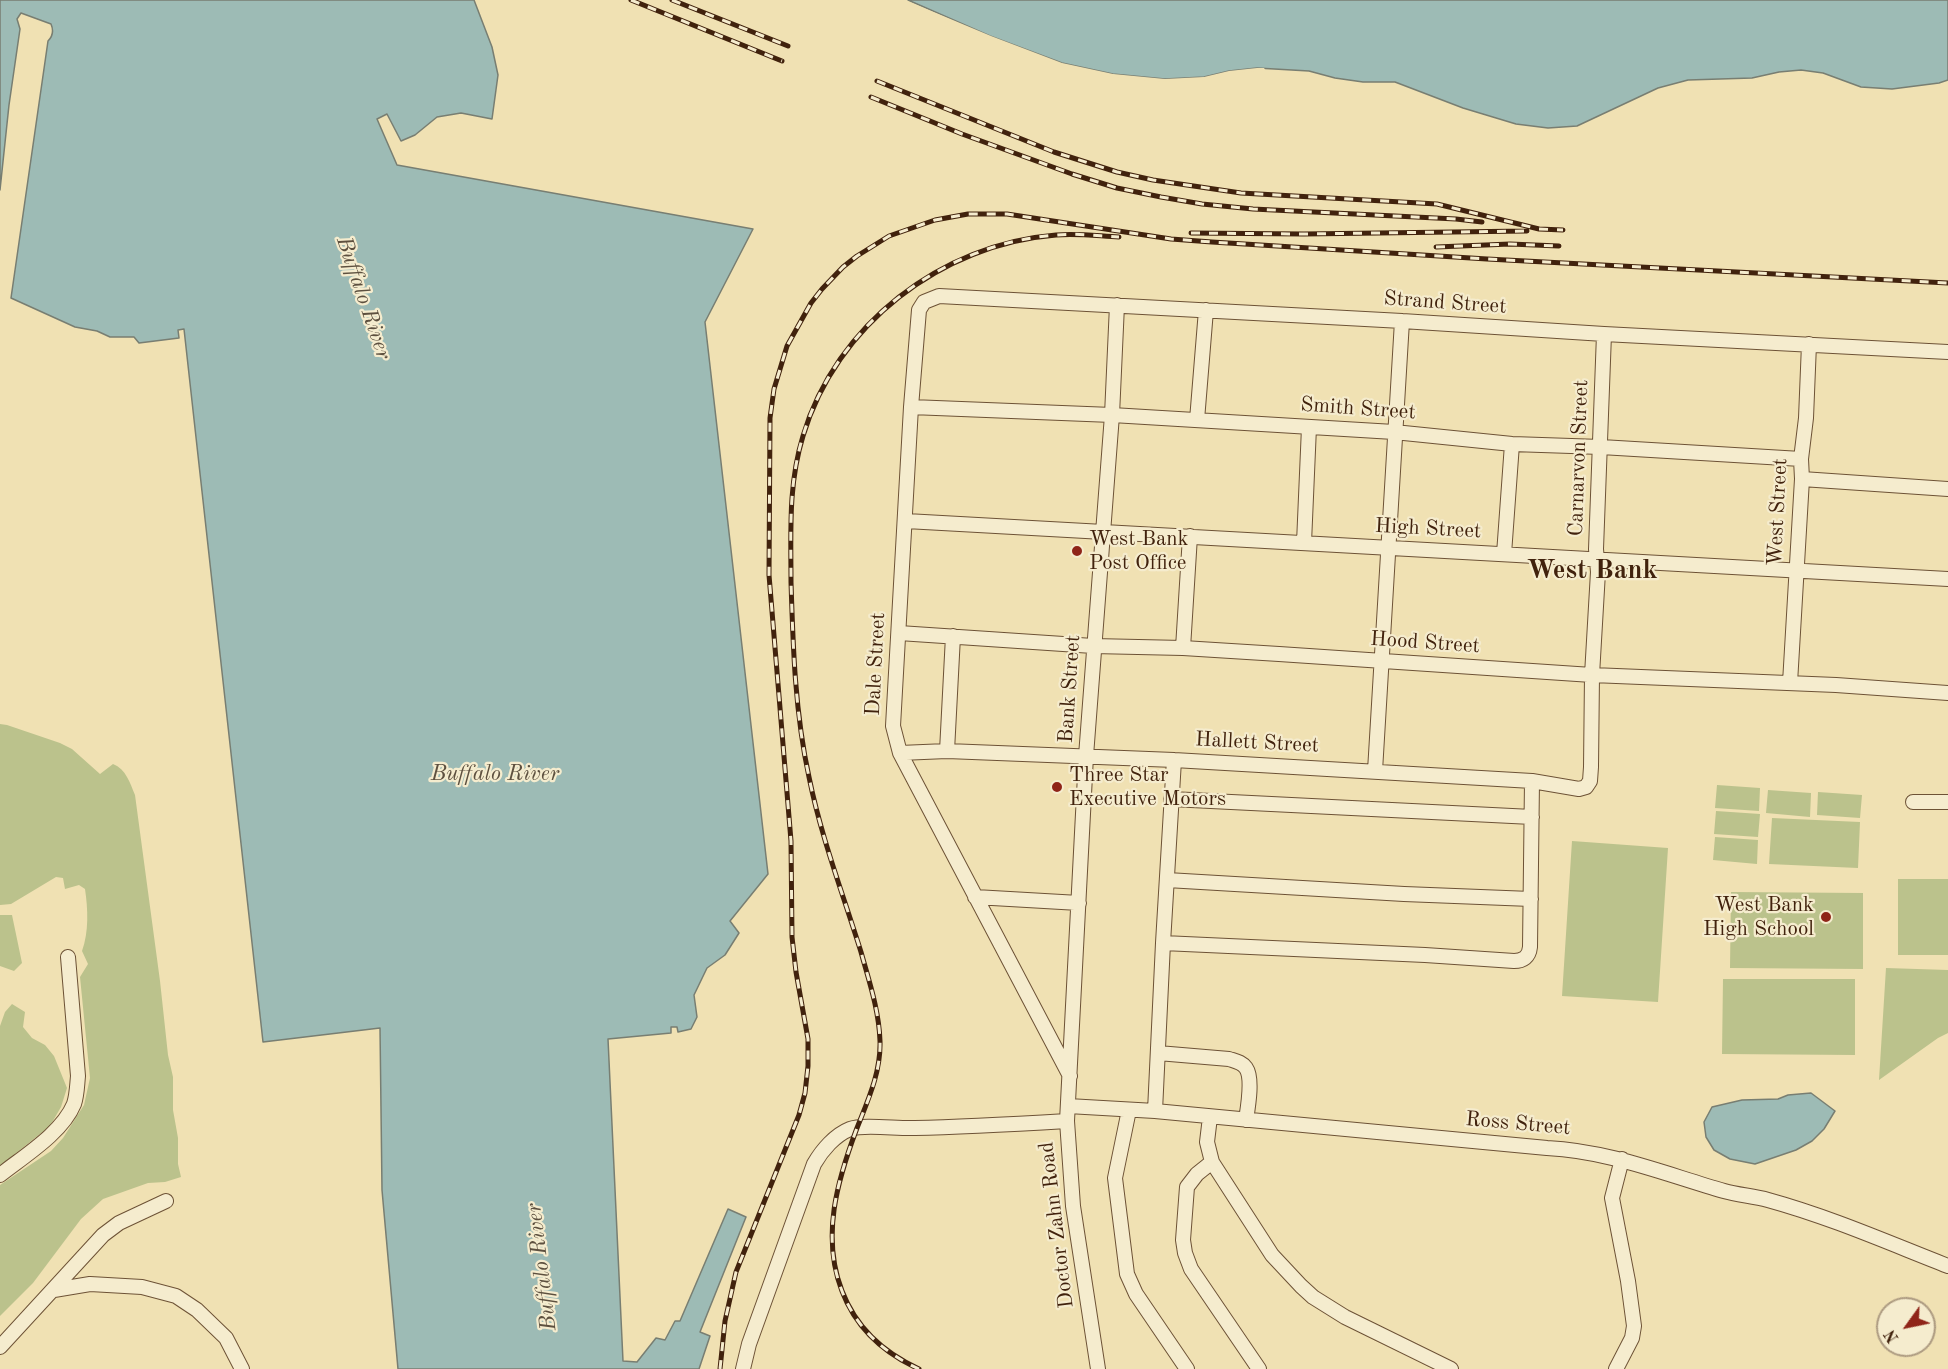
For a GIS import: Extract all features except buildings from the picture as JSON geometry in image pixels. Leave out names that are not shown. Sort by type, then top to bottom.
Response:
[{"type":"street","name":"Strand Street","points":[[939,296],[1948,352]]},
{"type":"street","name":"Dale Street","points":[[939,296],[924,302],[919,310],[911,407],[893,718],[895,735],[900,753],[1070,1076]]},
{"type":"street","name":"Bank Street","points":[[1070,1076],[1086,756],[1113,415],[1117,305]]},
{"type":"street","points":[[1197,420],[1206,310]]},
{"type":"street","points":[[1376,771],[1402,321]]},
{"type":"street","name":"Carnarvon Street","points":[[1591,763],[1604,334]]},
{"type":"street","name":"West Street","points":[[1790,683],[1809,344]]},
{"type":"street","name":"Smith Street","points":[[911,407],[1113,415],[1394,432],[1512,444],[1801,459]]},
{"type":"street","points":[[1304,543],[1309,427]]},
{"type":"street","points":[[1504,554],[1512,444]]},
{"type":"street","points":[[1802,480],[1948,489]]},
{"type":"street","name":"High Street","points":[[906,521],[1948,579]]},
{"type":"street","points":[[1183,648],[1190,536]]},
{"type":"street","name":"Hood Street","points":[[899,633],[1093,646],[1183,648],[1592,675],[1790,683],[1948,693]]},
{"type":"street","points":[[947,751],[953,636]]},
{"type":"street","name":"Hallett Street","points":[[900,753],[947,751],[1174,760],[1532,781],[1571,788],[1584,788],[1590,781],[1591,763]]},
{"type":"street","points":[[1155,1111],[1162,943],[1174,760]]},
{"type":"street","points":[[1162,943],[1521,961],[1530,951],[1532,781]]},
{"type":"street","points":[[1171,799],[1532,817]]},
{"type":"street","points":[[1913,801],[1948,802]]},
{"type":"street","points":[[1167,880],[1531,899]]},
{"type":"street","points":[[975,897],[1079,903]]},
{"type":"street","points":[[0,1175],[56,1130],[74,1104],[78,1076],[68,957]]},
{"type":"street","points":[[1158,1053],[1240,1062],[1247,1068],[1249,1077],[1246,1120]]},
{"type":"street","name":"Doctor Zahn Road","points":[[1070,1076],[1067,1121],[1072,1206],[1098,1369]]},
{"type":"street","name":"Ross Street","points":[[1068,1106],[1155,1111],[1574,1149],[1622,1159],[1726,1192],[1768,1200],[1843,1224],[1948,1266]]},
{"type":"street","points":[[1129,1110],[1115,1178],[1127,1274],[1136,1294],[1187,1369]]},
{"type":"street","points":[[1210,1117],[1208,1142],[1212,1162],[1272,1255],[1314,1297],[1345,1317],[1451,1369]]},
{"type":"street","points":[[743,1369],[749,1344],[814,1164],[830,1144],[848,1130],[1067,1121]]},
{"type":"street","points":[[1616,1369],[1632,1338],[1635,1326],[1612,1198],[1622,1159]]},
{"type":"street","points":[[1212,1162],[1197,1174],[1187,1187],[1183,1240],[1185,1253],[1191,1269],[1259,1369]]},
{"type":"street","points":[[0,1347],[103,1235],[119,1223],[166,1201]]},
{"type":"street","points":[[54,1290],[90,1284],[142,1287],[176,1296],[197,1310],[225,1338],[242,1369]]},
{"type":"green space","points":[[0,724],[72,749],[100,774],[113,764],[117,766],[127,777],[135,795],[168,1055],[173,1077],[173,1110],[181,1177],[165,1182],[148,1183],[103,1199],[81,1219],[33,1283],[0,1316],[0,1185],[51,1151],[63,1138],[84,1105],[90,1078],[80,977],[88,964],[82,951],[87,920],[85,889],[79,885],[65,889],[63,878],[56,877],[11,904],[0,905]]},
{"type":"green space","points":[[1717,785],[1760,788],[1759,811],[1715,808]]},
{"type":"green space","points":[[1768,790],[1811,793],[1810,817],[1766,813]]},
{"type":"green space","points":[[1818,792],[1862,795],[1860,818],[1817,815]]},
{"type":"green space","points":[[1716,811],[1760,814],[1758,837],[1714,834]]},
{"type":"green space","points":[[1772,818],[1860,822],[1858,868],[1769,864]]},
{"type":"green space","points":[[1715,837],[1758,840],[1757,864],[1713,860]]},
{"type":"green space","points":[[1572,841],[1668,848],[1658,1002],[1562,996]]},
{"type":"green space","points":[[1898,879],[1948,879],[1948,955],[1898,955]]},
{"type":"green space","points":[[1731,892],[1863,893],[1863,969],[1730,968]]},
{"type":"green space","points":[[0,915],[12,915],[22,963],[14,971],[0,966]]},
{"type":"green space","points":[[1886,968],[1948,970],[1948,1033],[1879,1080]]},
{"type":"green space","points":[[1723,979],[1855,979],[1855,1055],[1722,1054]]},
{"type":"green space","points":[[12,1004],[25,1012],[23,1027],[32,1038],[45,1045],[54,1056],[67,1088],[61,1107],[50,1126],[0,1166],[0,1026],[5,1012]]},
{"type":"water","name":"Buffalo River","points":[[0,0],[474,0],[492,47],[498,75],[492,119],[461,113],[437,117],[415,135],[401,141],[387,114],[377,119],[397,165],[753,229],[705,322],[768,874],[730,921],[739,933],[725,955],[707,968],[694,995],[697,1017],[691,1029],[678,1032],[677,1027],[671,1027],[671,1033],[608,1039],[623,1361],[637,1362],[656,1338],[665,1340],[675,1321],[680,1321],[728,1209],[746,1217],[700,1332],[710,1336],[699,1369],[398,1369],[382,1190],[380,1028],[263,1042],[184,329],[178,330],[179,338],[139,343],[134,337],[110,337],[97,331],[75,327],[11,298],[48,41],[53,31],[51,24],[21,13],[17,19],[20,29],[0,190]]},
{"type":"water","points":[[908,0],[1948,0],[1948,80],[1892,89],[1861,87],[1823,73],[1801,70],[1752,78],[1688,80],[1658,88],[1577,126],[1548,128],[1516,124],[1463,108],[1395,82],[1363,82],[1309,71],[1257,68],[1204,77],[1165,79],[1113,74],[1062,63],[990,36]]},
{"type":"water","points":[[1811,1093],[1835,1111],[1824,1129],[1812,1141],[1796,1150],[1755,1164],[1730,1159],[1714,1150],[1706,1137],[1704,1122],[1712,1107],[1742,1100],[1778,1099],[1788,1095]]},
{"type":"pier","points":[[905,0],[1062,63],[1113,74],[1165,79],[1204,77],[1257,68],[1264,68],[1266,71],[1230,74],[1204,80],[1165,82],[1112,77],[1061,66],[989,39],[907,3]]},
{"type":"railway","points":[[631,0],[782,61]]},
{"type":"railway","points":[[672,0],[788,46]]},
{"type":"railway","points":[[877,81],[1054,152],[1117,172],[1153,180],[1241,193],[1437,204],[1539,229],[1563,230]]},
{"type":"railway","points":[[871,97],[962,134],[1117,188],[1202,204],[1253,209],[1482,222]]},
{"type":"railway","points":[[720,1369],[725,1321],[736,1272],[799,1115],[805,1093],[808,1066],[808,1039],[792,937],[791,841],[769,575],[770,418],[774,389],[787,346],[811,303],[843,267],[889,236],[935,220],[968,214],[1007,214],[1171,239],[1487,259],[1948,283]]},
{"type":"railway","points":[[1191,233],[1527,231]]},
{"type":"railway","points":[[919,1369],[883,1347],[855,1317],[842,1291],[833,1250],[832,1230],[838,1189],[843,1168],[873,1086],[880,1041],[873,996],[820,822],[804,753],[794,655],[791,582],[791,509],[798,454],[819,396],[840,359],[867,326],[899,297],[934,273],[973,255],[1013,242],[1064,234],[1119,237]]},
{"type":"railway","points":[[1436,247],[1510,244],[1559,246]]},
{"type":"place","name":"West Bank Post Office","points":[[1077,551]]},
{"type":"place","name":"Three Star Executive Motors","points":[[1057,787]]},
{"type":"place","name":"West Bank High School","points":[[1826,917]]},
{"type":"district","name":"West Bank","points":[[1592,571]]}]
